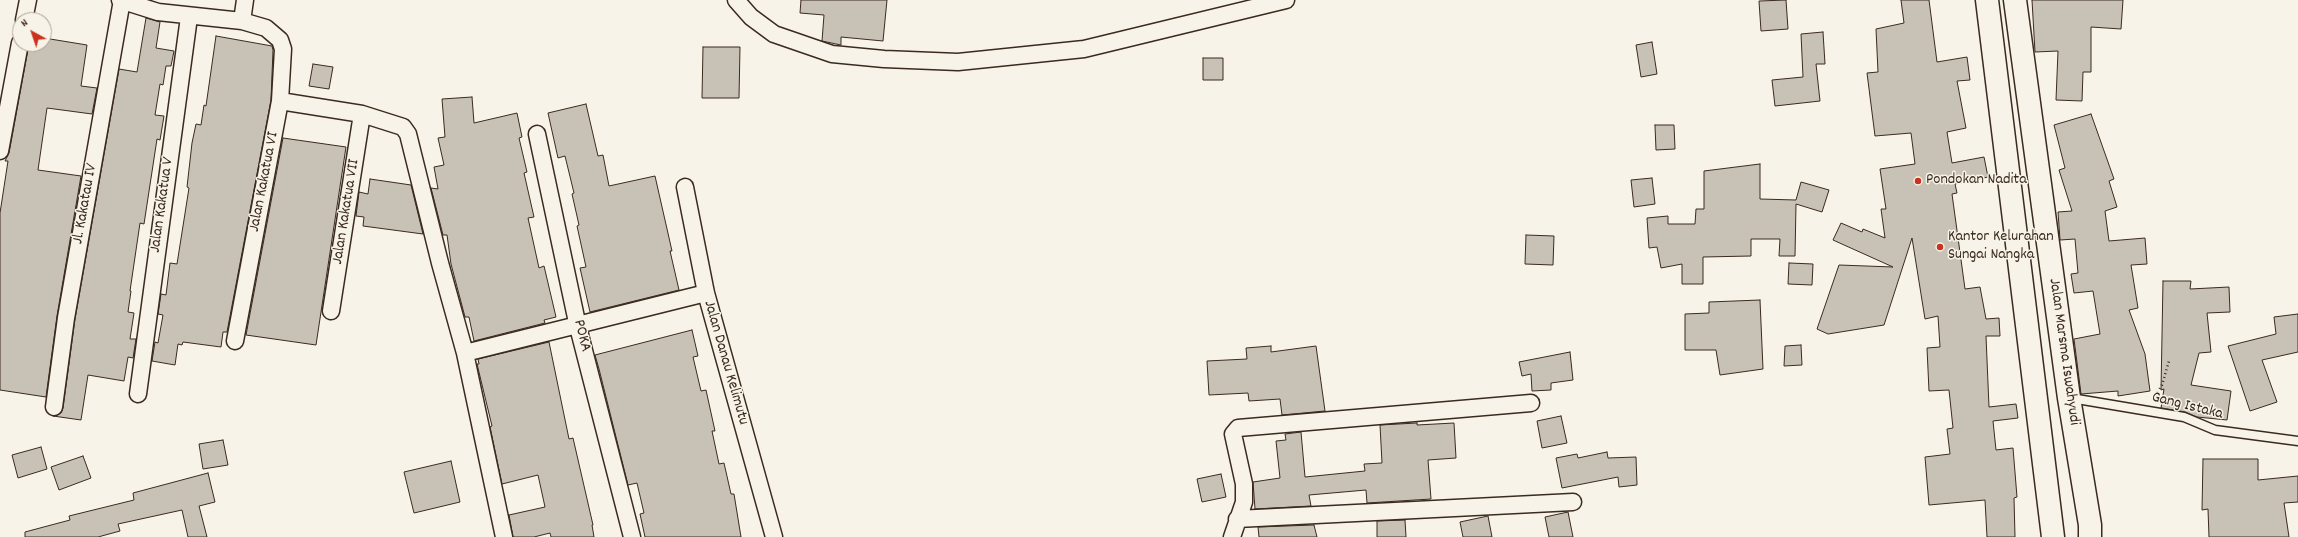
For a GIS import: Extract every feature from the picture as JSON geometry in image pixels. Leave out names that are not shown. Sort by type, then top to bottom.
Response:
[{"type":"highway","name":"Jalan Marsma Iswahyudi","points":[[1987,0],[2053,537]]},
{"type":"highway","name":"Jalan Marsma Iswahyudi","points":[[2015,0],[2068,398],[2090,525],[2090,537]]},
{"type":"street","points":[[26,12],[28,0]]},
{"type":"street","points":[[121,0],[159,6],[189,17],[242,21],[245,0]]},
{"type":"street","name":"Jl. Kakatau IV","points":[[54,407],[66,318],[121,0]]},
{"type":"street","points":[[736,0],[751,17],[774,34],[832,54],[884,59],[958,62],[1084,49],[1286,0]]},
{"type":"street","name":"Jalan Kakatua V","points":[[138,394],[189,17]]},
{"type":"street","name":"Jalan Kakatua VI","points":[[235,341],[280,101],[282,49],[280,40],[266,28],[242,21]]},
{"type":"street","points":[[0,151],[18,52]]},
{"type":"street","points":[[280,101],[362,114],[403,127],[408,134],[440,263],[465,353],[504,537]]},
{"type":"street","name":"Jalan Kakatua VII","points":[[331,311],[362,114]]},
{"type":"street","name":"POKA","points":[[537,134],[578,327],[632,537]]},
{"type":"street","name":"Jalan Danau Kelimutu","points":[[685,187],[706,293],[774,537]]},
{"type":"street","points":[[465,353],[578,327],[706,293]]},
{"type":"street","points":[[1232,537],[1244,502],[1244,484],[1233,434],[1238,428],[1530,403]]},
{"type":"street","points":[[1237,519],[1573,502]]},
{"type":"lane","name":"Gang Istaka","points":[[2068,398],[2184,417],[2215,430],[2298,441]]},
{"type":"path","points":[[2143,410],[2162,385],[2169,361]]},
{"type":"building","points":[[801,0],[887,0],[883,41],[841,37],[841,45],[822,41],[824,15],[800,13]]},
{"type":"building","points":[[1786,0],[1788,29],[1761,31],[1759,1]]},
{"type":"building","points":[[1901,0],[1929,0],[1937,62],[1967,57],[1970,80],[1957,81],[1966,128],[1947,132],[1952,163],[1984,157],[1988,177],[1955,184],[1957,193],[1952,194],[1965,289],[1980,287],[1986,319],[1999,318],[2000,336],[1986,336],[1989,407],[2016,404],[2018,418],[1993,421],[1996,450],[2013,448],[2017,497],[2014,498],[2015,537],[1987,537],[1985,500],[1929,505],[1925,457],[1950,454],[1947,429],[1953,428],[1949,390],[1929,391],[1927,348],[1940,347],[1938,316],[1925,319],[1912,238],[1884,325],[1828,334],[1817,329],[1839,265],[1893,267],[1833,240],[1841,223],[1862,232],[1863,229],[1885,238],[1881,209],[1886,209],[1880,169],[1915,164],[1911,133],[1875,136],[1867,73],[1878,72],[1876,29],[1904,23]]},
{"type":"building","points":[[2032,0],[2123,0],[2121,29],[2091,27],[2091,72],[2083,72],[2082,101],[2056,100],[2058,51],[2035,52]]},
{"type":"building","points":[[146,18],[160,22],[156,48],[174,51],[171,66],[166,66],[163,85],[160,84],[155,115],[164,116],[160,140],[157,139],[144,224],[140,223],[130,291],[128,312],[134,313],[130,339],[136,339],[133,358],[128,357],[124,381],[88,375],[81,420],[53,416],[61,413],[63,408],[75,319],[119,69],[137,72]]},
{"type":"building","points":[[1823,32],[1825,64],[1816,64],[1820,101],[1775,106],[1772,80],[1803,77],[1801,34]]},
{"type":"building","points":[[216,36],[272,46],[271,100],[227,332],[223,332],[221,347],[183,342],[182,345],[178,344],[175,365],[152,361],[155,342],[158,343],[163,315],[158,314],[161,294],[166,295],[170,263],[177,264],[189,188],[187,187],[192,143],[196,124],[201,125],[204,105],[206,106]]},
{"type":"building","points":[[52,39],[87,45],[81,86],[97,88],[92,114],[47,108],[38,170],[81,176],[57,316],[46,397],[0,390],[0,213],[8,161],[5,161],[9,153],[28,52],[52,52]]},
{"type":"building","points":[[1652,42],[1657,74],[1641,77],[1636,45]]},
{"type":"building","points":[[703,47],[740,47],[739,98],[702,98]]},
{"type":"building","points":[[1203,58],[1223,58],[1223,80],[1203,80]]},
{"type":"building","points":[[313,64],[333,67],[329,89],[309,86]]},
{"type":"building","points":[[472,97],[474,123],[517,113],[522,137],[519,138],[527,172],[524,173],[534,217],[528,218],[539,268],[544,266],[556,317],[544,320],[545,323],[474,341],[469,317],[465,317],[451,264],[447,235],[443,235],[431,188],[438,189],[434,167],[444,165],[438,138],[445,137],[442,99]]},
{"type":"building","points":[[586,104],[598,156],[603,155],[609,186],[655,176],[679,290],[590,312],[580,268],[586,267],[577,226],[579,225],[572,194],[574,193],[565,156],[558,158],[548,113]]},
{"type":"building","points":[[2091,114],[2114,179],[2109,181],[2117,207],[2105,211],[2109,241],[2145,238],[2147,264],[2131,265],[2138,308],[2129,310],[2145,354],[2150,391],[2118,396],[2118,391],[2081,394],[2074,339],[2100,334],[2093,291],[2074,293],[2071,274],[2078,273],[2075,239],[2060,240],[2058,212],[2072,211],[2059,170],[2065,168],[2054,125]]},
{"type":"building","points":[[1655,125],[1674,125],[1675,149],[1656,150]]},
{"type":"building","points":[[283,138],[346,147],[316,345],[246,335]]},
{"type":"building","points":[[1760,164],[1760,199],[1796,200],[1801,182],[1829,190],[1822,212],[1796,204],[1795,256],[1779,256],[1780,239],[1751,239],[1751,256],[1703,257],[1703,284],[1682,284],[1682,264],[1661,268],[1657,247],[1649,248],[1647,218],[1668,216],[1668,224],[1695,224],[1696,209],[1704,209],[1704,171]]},
{"type":"building","points":[[1652,178],[1655,204],[1634,207],[1631,180]]},
{"type":"building","points":[[370,179],[411,185],[423,234],[363,226],[364,217],[356,216],[359,192],[368,194]]},
{"type":"building","points":[[1526,235],[1554,236],[1553,265],[1525,264]]},
{"type":"building","points":[[1789,263],[1813,264],[1812,285],[1788,284]]},
{"type":"building","points":[[2163,281],[2191,281],[2190,289],[2229,287],[2230,312],[2207,313],[2211,352],[2199,353],[2191,385],[2231,391],[2227,420],[2197,417],[2185,412],[2161,408],[2164,389],[2161,390]]},
{"type":"building","points":[[1760,300],[1763,369],[1720,375],[1716,350],[1685,350],[1685,314],[1709,313],[1709,302]]},
{"type":"building","points":[[2298,314],[2298,352],[2262,360],[2277,402],[2250,411],[2228,346],[2276,334],[2274,317]]},
{"type":"building","points":[[692,330],[698,356],[693,357],[701,391],[706,390],[715,431],[712,431],[719,464],[724,463],[731,494],[734,494],[741,537],[645,537],[640,514],[644,513],[637,483],[628,485],[595,355]]},
{"type":"building","points":[[549,342],[569,439],[573,438],[593,525],[594,537],[551,537],[550,533],[534,537],[513,537],[509,515],[545,507],[538,475],[502,484],[490,427],[492,426],[477,364],[479,364],[478,359]]},
{"type":"building","points":[[1801,345],[1802,365],[1784,366],[1785,346]]},
{"type":"building","points":[[1271,346],[1271,352],[1316,346],[1325,411],[1282,415],[1280,399],[1249,401],[1248,393],[1209,395],[1207,361],[1247,359],[1246,348]]},
{"type":"building","points":[[1570,352],[1573,380],[1551,383],[1551,390],[1532,391],[1531,374],[1522,376],[1519,362]]},
{"type":"building","points":[[1561,416],[1567,443],[1542,448],[1537,421]]},
{"type":"building","points":[[1417,423],[1417,425],[1454,423],[1456,458],[1428,460],[1431,499],[1367,503],[1366,490],[1309,495],[1311,506],[1255,509],[1253,482],[1280,478],[1276,441],[1286,440],[1285,434],[1301,432],[1305,477],[1365,471],[1364,464],[1382,463],[1380,425]]},
{"type":"building","points":[[223,440],[228,465],[203,469],[199,444]]},
{"type":"building","points":[[41,447],[47,469],[18,478],[12,455]]},
{"type":"building","points":[[1607,452],[1608,458],[1636,457],[1637,485],[1619,487],[1618,477],[1562,488],[1556,458],[1577,454],[1578,458]]},
{"type":"building","points":[[83,456],[91,478],[59,490],[51,467]]},
{"type":"building","points":[[2203,459],[2258,459],[2258,480],[2298,476],[2298,502],[2284,503],[2289,537],[2209,537],[2208,509],[2202,510]]},
{"type":"building","points":[[451,461],[460,502],[414,513],[404,472]]},
{"type":"building","points":[[208,473],[215,502],[199,506],[207,537],[188,537],[182,510],[118,524],[120,531],[98,537],[25,537],[25,532],[70,520],[69,516],[134,500],[133,493]]},
{"type":"building","points":[[1221,474],[1226,497],[1202,502],[1197,479]]},
{"type":"building","points":[[1568,512],[1573,537],[1549,537],[1545,517]]},
{"type":"building","points":[[1488,516],[1492,537],[1463,537],[1460,522]]},
{"type":"building","points":[[1405,520],[1406,537],[1377,537],[1377,521]]},
{"type":"building","points":[[1314,525],[1317,537],[1259,537],[1258,527]]},
{"type":"place","name":"Pondokan Nadita","points":[[1918,181]]},
{"type":"place","name":"Kantor Kelurahan Sungai Nangka","points":[[1940,247]]}]
